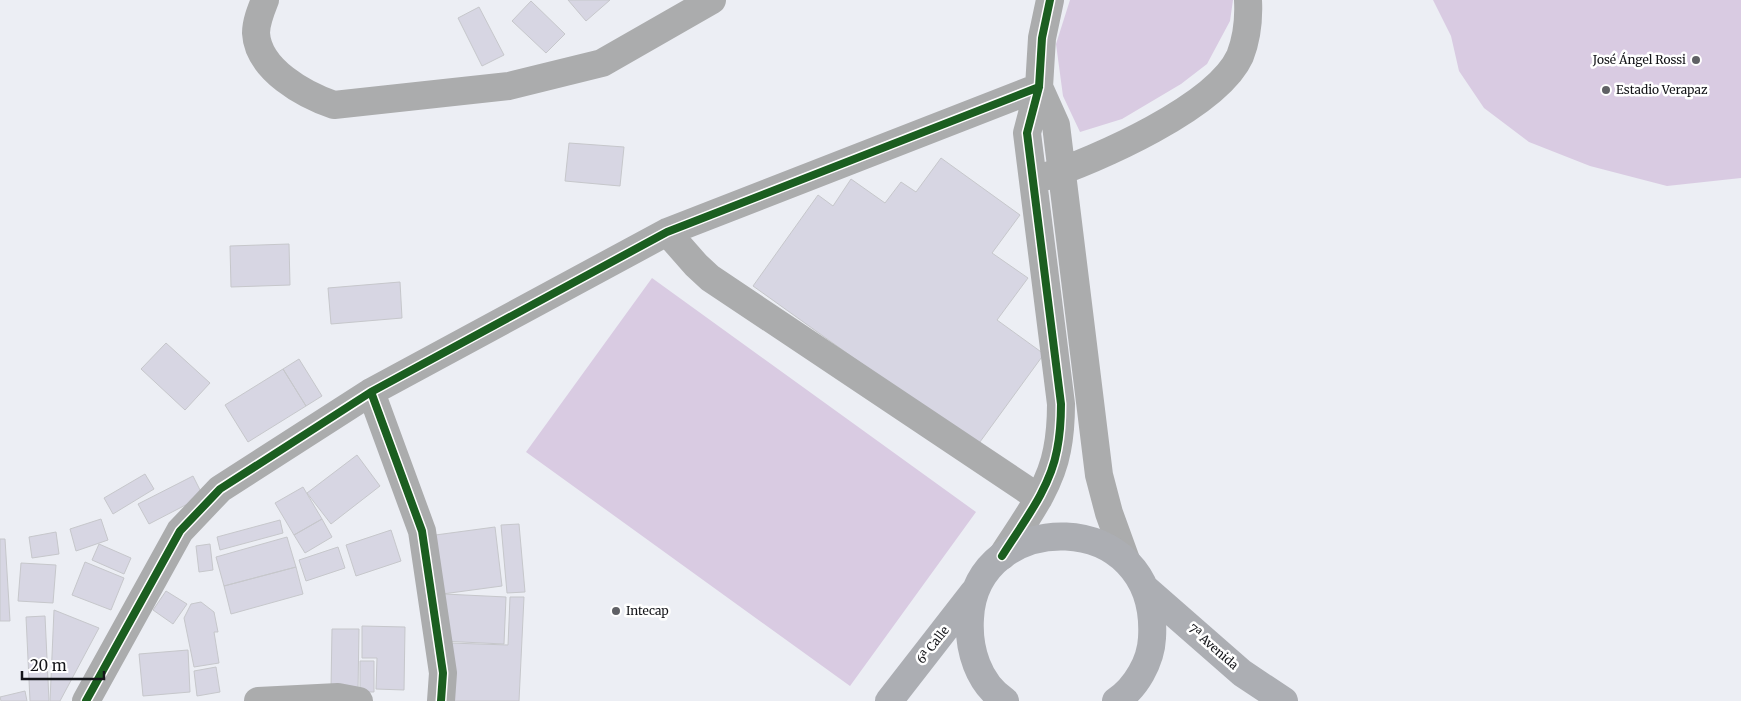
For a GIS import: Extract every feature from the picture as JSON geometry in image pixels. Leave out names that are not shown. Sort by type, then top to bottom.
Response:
[{"type":"main road","name":"6ª Calle","points":[[889,701],[977,588],[988,571],[1002,556],[1024,542],[1051,535],[1078,536],[1104,545],[1126,560],[1138,574],[1146,589]]},
{"type":"main road","points":[[977,588],[970,619],[969,635],[974,658],[984,680],[1005,701]]},
{"type":"main road","points":[[1116,701],[1124,696],[1142,674],[1152,647],[1154,618],[1146,589]]},
{"type":"main road","name":"7ª Avenida","points":[[1146,589],[1242,673],[1284,701]]},
{"type":"street","points":[[265,0],[259,13],[256,34],[265,58],[284,79],[311,98],[334,105],[509,86],[602,63],[712,0]]},
{"type":"street","points":[[1002,556],[1039,498],[1057,451],[1061,404],[1032,181],[1027,128],[1039,87],[1042,38],[1050,0]]},
{"type":"street","points":[[1032,181],[1062,171],[1131,142],[1174,117],[1215,88],[1228,74],[1239,57],[1249,17],[1248,0]]},
{"type":"street","points":[[1039,87],[1056,125],[1099,475],[1109,514],[1126,560]]},
{"type":"street","points":[[86,701],[180,531],[220,489],[371,392],[667,232],[1039,87]]},
{"type":"street","points":[[667,232],[710,278],[1039,498]]},
{"type":"street","points":[[371,392],[422,532],[443,673],[441,701]]},
{"type":"street","points":[[258,701],[338,697],[359,701]]},
{"type":"shaded area","points":[[1070,0],[1233,0],[1230,21],[1207,64],[1181,84],[1122,119],[1080,132],[1063,96],[1056,44]]},
{"type":"shaded area","name":"Estadio Verapaz","points":[[1433,0],[1741,0],[1741,178],[1667,186],[1590,166],[1529,142],[1484,108],[1459,71],[1451,36]]},
{"type":"shaded area","points":[[652,278],[976,512],[850,686],[526,452]]},
{"type":"building","points":[[568,0],[610,0],[586,21]]},
{"type":"building","points":[[531,1],[565,34],[546,53],[512,21]]},
{"type":"building","points":[[479,7],[504,55],[482,66],[458,18]]},
{"type":"building","points":[[569,143],[624,147],[620,186],[565,181]]},
{"type":"building","points":[[941,158],[1020,215],[992,253],[1028,278],[997,320],[1044,354],[977,446],[753,286],[818,195],[833,206],[851,179],[885,203],[901,182],[916,192]]},
{"type":"building","points":[[289,244],[290,285],[231,287],[230,246]]},
{"type":"building","points":[[400,282],[402,318],[331,324],[328,288]]},
{"type":"building","points":[[166,343],[210,383],[185,410],[141,369]]},
{"type":"building","points":[[299,359],[322,396],[306,406],[283,369]]},
{"type":"building","points":[[283,369],[306,406],[248,442],[225,405]]},
{"type":"building","points":[[357,455],[380,486],[331,524],[307,493]]},
{"type":"building","points":[[145,474],[154,489],[113,514],[104,498]]},
{"type":"building","points":[[193,476],[203,496],[149,524],[138,504]]},
{"type":"building","points":[[303,487],[322,519],[294,535],[275,503]]},
{"type":"building","points":[[101,519],[108,540],[76,551],[70,529]]},
{"type":"building","points":[[322,519],[332,537],[305,553],[294,535]]},
{"type":"building","points":[[280,520],[283,533],[220,550],[217,537]]},
{"type":"building","points":[[519,524],[525,592],[507,593],[501,525]]},
{"type":"building","points":[[495,527],[502,586],[435,595],[428,536]]},
{"type":"building","points":[[391,530],[401,561],[356,576],[346,545]]},
{"type":"building","points":[[56,532],[59,554],[32,558],[29,537]]},
{"type":"building","points":[[287,537],[296,567],[224,586],[216,557]]},
{"type":"building","points":[[0,539],[5,539],[10,621],[0,621]]},
{"type":"building","points":[[99,544],[131,558],[124,574],[92,560]]},
{"type":"building","points":[[210,544],[213,570],[199,572],[196,546]]},
{"type":"building","points":[[338,547],[345,568],[306,581],[299,560]]},
{"type":"building","points":[[85,562],[124,578],[111,610],[72,595]]},
{"type":"building","points":[[21,563],[56,565],[53,603],[18,601]]},
{"type":"building","points":[[296,567],[303,594],[231,614],[224,586]]},
{"type":"building","points":[[166,591],[187,604],[173,624],[153,610]]},
{"type":"building","points":[[444,594],[506,597],[504,644],[441,641]]},
{"type":"building","points":[[510,597],[524,597],[519,701],[447,701],[450,643],[508,645]]},
{"type":"building","points":[[201,602],[214,612],[218,632],[214,632],[219,663],[194,667],[184,618],[191,604]]},
{"type":"building","points":[[54,610],[99,628],[60,701],[50,701]]},
{"type":"building","points":[[45,616],[49,701],[30,701],[26,617]]},
{"type":"building","points":[[362,626],[405,627],[404,690],[376,689],[377,658],[362,658]]},
{"type":"building","points":[[332,629],[359,629],[358,690],[331,689]]},
{"type":"building","points":[[188,650],[190,692],[143,696],[139,654]]},
{"type":"building","points":[[360,661],[374,661],[374,692],[360,692]]},
{"type":"building","points":[[216,667],[220,692],[197,696],[194,671]]},
{"type":"building","points":[[25,691],[27,701],[1,701],[0,697]]},
{"type":"cycle path","points":[[1002,556],[1034,506],[1048,479],[1057,450],[1060,427],[1061,404],[1027,133],[1039,87],[1042,38],[1050,0]]},
{"type":"cycle path","points":[[86,701],[180,531],[220,489],[371,392],[667,232],[1039,87]]},
{"type":"cycle path","points":[[371,392],[422,531],[443,673],[441,701]]},
{"type":"place","name":"José Ángel Rossi","points":[[1696,60]]},
{"type":"place","name":"Estadio Verapaz","points":[[1606,90]]},
{"type":"place","name":"Intecap","points":[[616,611]]}]
